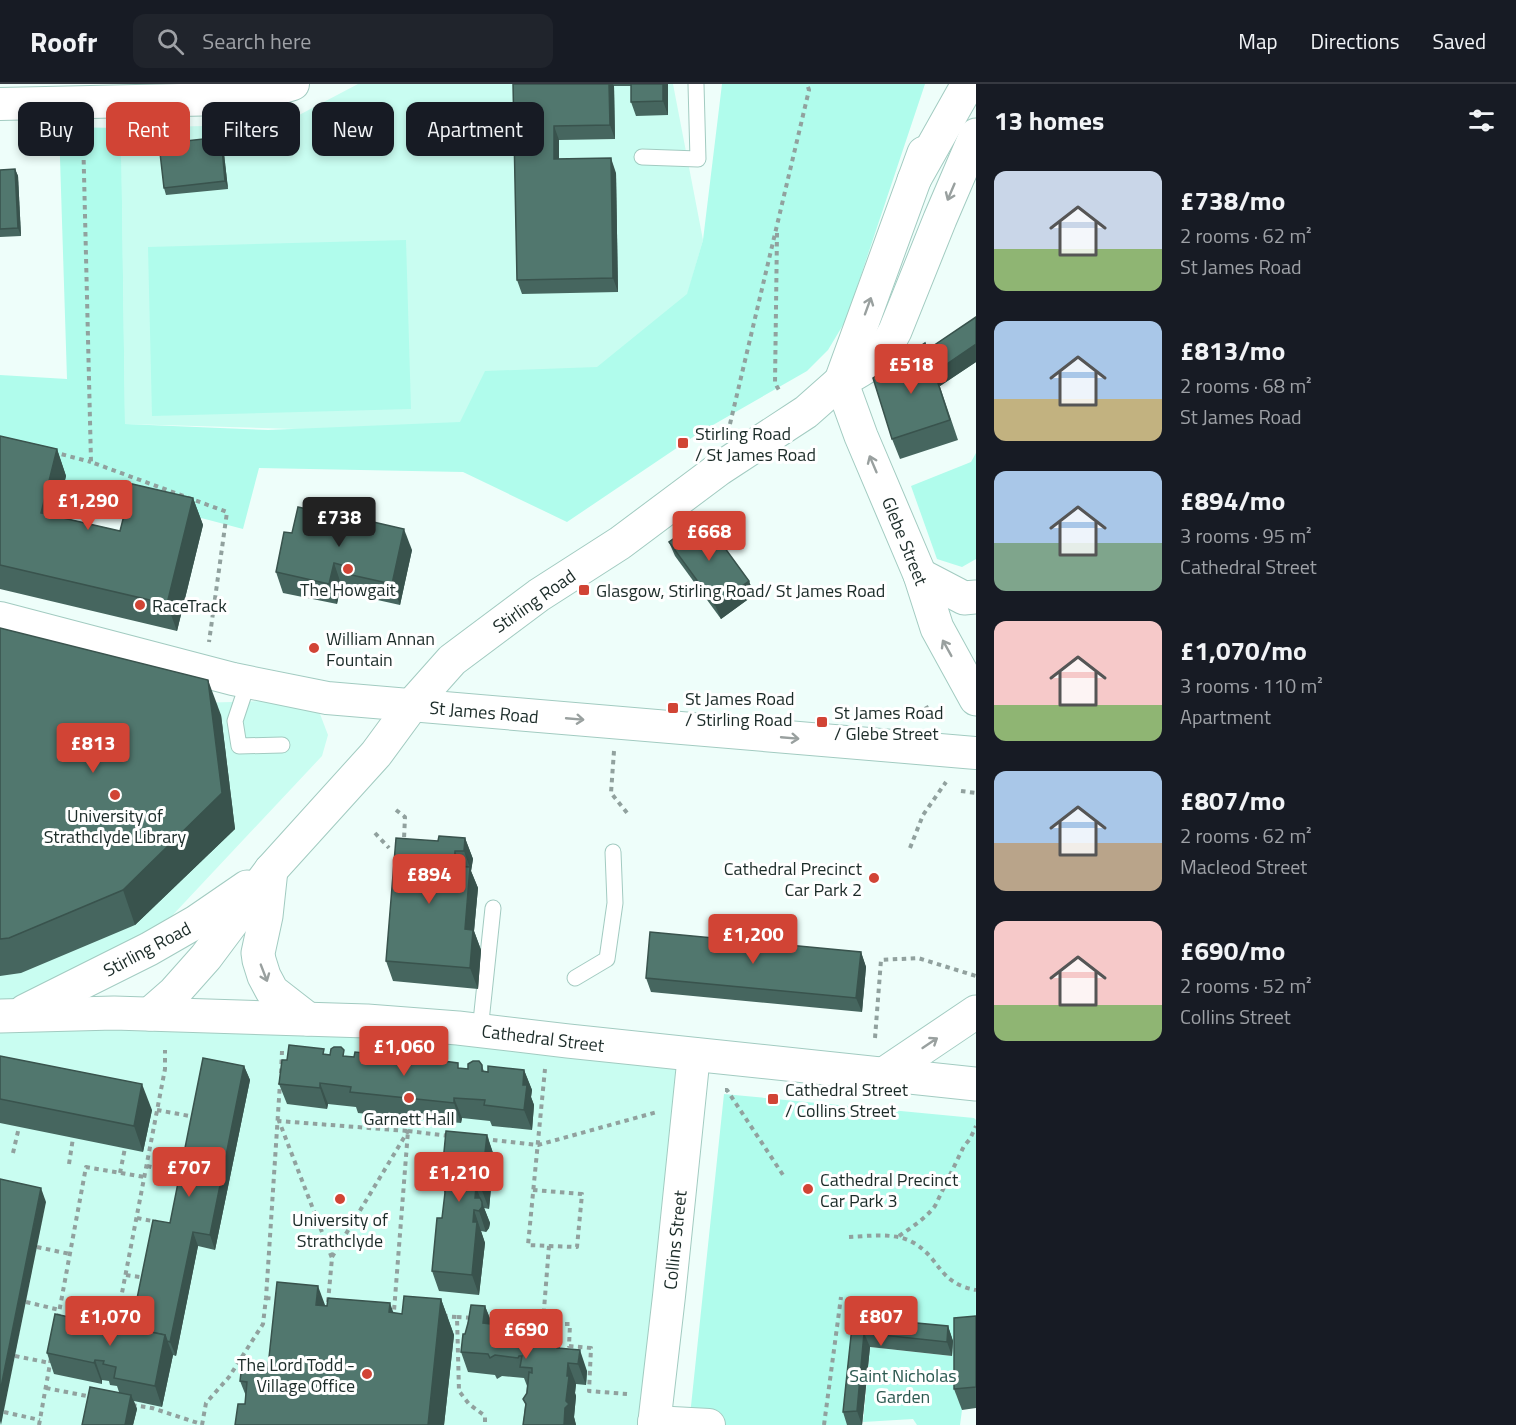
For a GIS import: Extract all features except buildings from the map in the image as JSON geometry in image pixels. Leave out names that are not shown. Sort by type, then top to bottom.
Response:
[{"type":"main road","points":[[841,381],[950,84]]},
{"type":"main road","points":[[914,180],[968,84]]},
{"type":"main road","name":"Stirling Road","points":[[150,1014],[174,993],[206,957],[271,870],[376,754],[412,705],[452,660],[538,596],[620,543],[719,469],[796,418],[841,381],[876,360],[887,347],[895,331],[975,136]]},
{"type":"main road","name":"Glebe Street","points":[[841,381],[861,436],[920,575],[937,628],[976,699]]},
{"type":"main road","points":[[920,575],[964,598],[976,597]]},
{"type":"main road","points":[[271,870],[266,916],[258,953],[259,960],[272,992],[308,1019]]},
{"type":"main road","name":"Stirling Road","points":[[8,1016],[158,944],[196,922],[271,870]]},
{"type":"main road","points":[[884,1074],[976,1012]]},
{"type":"main road","name":"Cathedral Street","points":[[8,1016],[114,1013],[367,1021],[976,1084]]},
{"type":"street","points":[[19,100],[83,102],[226,99],[254,96],[293,84]]},
{"type":"street","name":"St James Road","points":[[0,618],[204,671],[327,698],[976,753]]},
{"type":"street","name":"Collins Street","points":[[655,1414],[694,1054]]},
{"type":"street","points":[[655,1414],[709,1425]]},
{"type":"lane","points":[[642,157],[698,159],[696,84]]},
{"type":"lane","points":[[248,681],[235,721],[239,746],[282,745]]},
{"type":"lane","points":[[575,978],[607,959],[615,903],[613,852]]},
{"type":"lane","points":[[480,1031],[493,908]]},
{"type":"path","points":[[719,469],[809,90],[807,84]]},
{"type":"path","points":[[84,156],[91,462]]},
{"type":"path","points":[[777,224],[775,383],[796,418]]},
{"type":"path","points":[[46,451],[91,462],[227,512],[204,671]]},
{"type":"path","points":[[614,747],[610,793],[628,813]]},
{"type":"path","points":[[910,848],[923,815],[951,773]]},
{"type":"path","points":[[961,790],[976,793]]},
{"type":"path","points":[[396,810],[405,817],[404,839]]},
{"type":"path","points":[[375,833],[389,848]]},
{"type":"path","points":[[875,1038],[881,960],[918,958],[976,976]]},
{"type":"path","points":[[115,1330],[158,1110],[165,1069],[165,1050]]},
{"type":"path","points":[[129,1404],[152,1408],[201,1424],[206,1403],[229,1377],[263,1324],[279,1121],[282,1051]]},
{"type":"path","points":[[533,1190],[582,1194],[577,1247],[528,1245],[533,1190],[538,1145],[545,1068]]},
{"type":"path","points":[[727,1090],[785,1178]]},
{"type":"path","points":[[479,1139],[538,1145],[689,1103]]},
{"type":"path","points":[[158,1110],[199,1118]]},
{"type":"path","points":[[383,1310],[394,1311],[410,1119]]},
{"type":"path","points":[[279,1121],[455,1136]]},
{"type":"path","points":[[279,1121],[332,1258]]},
{"type":"path","points":[[898,1237],[919,1223],[935,1206],[976,1126]]},
{"type":"path","points":[[13,1153],[19,1127]]},
{"type":"path","points":[[318,1303],[328,1304],[332,1258],[408,1131]]},
{"type":"path","points":[[69,1164],[73,1138]]},
{"type":"path","points":[[120,1173],[125,1148]]},
{"type":"path","points":[[147,1166],[188,1175]]},
{"type":"path","points":[[58,1321],[86,1167],[145,1177]]},
{"type":"path","points":[[137,1218],[167,1224]]},
{"type":"path","points":[[849,1237],[898,1237],[912,1242],[923,1250],[946,1277],[954,1283],[976,1290]]},
{"type":"path","points":[[549,1246],[542,1324],[570,1324],[569,1346],[591,1348],[589,1391],[655,1414]]},
{"type":"path","points":[[37,1247],[70,1254]]},
{"type":"path","points":[[126,1275],[149,1278]]},
{"type":"path","points":[[824,1425],[841,1297]]},
{"type":"path","points":[[266,1298],[287,1300]]},
{"type":"path","points":[[26,1302],[60,1310]]},
{"type":"path","points":[[437,1315],[478,1319]]},
{"type":"path","points":[[457,1317],[459,1391],[469,1404],[486,1416],[484,1425]]},
{"type":"path","points":[[4,1412],[39,1422],[52,1352]]},
{"type":"path","points":[[15,1356],[50,1363]]},
{"type":"path","points":[[46,1388],[98,1398]]},
{"type":"shaded area","points":[[358,84],[673,84],[703,240],[667,366],[604,438],[125,424],[121,156],[190,156],[190,126],[202,126],[202,156],[300,156],[300,115],[312,108],[312,156],[394,156],[394,102],[324,102]]},
{"type":"shaded area","name":"University of Strathclyde Library","points":[[0,650],[198,703],[265,701],[304,706],[320,714],[328,735],[322,756],[170,918],[0,1013]]},
{"type":"shaded area","name":"University of Strathclyde","points":[[0,1016],[694,1054],[654,1425],[0,1425]]},
{"type":"green space","points":[[722,84],[925,84],[846,320],[828,350],[807,371],[699,433],[567,522],[463,472],[259,468],[243,529],[0,465],[0,375],[67,379],[60,156],[94,156],[94,128],[106,128],[106,156],[121,156],[125,424],[268,430],[460,422],[485,371],[597,367],[687,294],[703,240]]},
{"type":"green space","points":[[406,240],[411,409],[152,416],[148,247]]},
{"type":"green space","points":[[976,453],[976,559],[962,567],[937,559],[911,486],[971,462]]},
{"type":"green space","name":"Saint Nicholas Garden","points":[[724,1094],[976,1120],[976,1337],[960,1425],[917,1425],[913,1419],[863,1422],[870,1347],[952,1356],[953,1341],[859,1331],[848,1425],[689,1425]]},
{"type":"place","name":"Stirling Road / St James Road","points":[[683,443]]},
{"type":"place","name":"The Howgait","points":[[348,569]]},
{"type":"place","name":"Glasgow, Stirling Road/ St James Road","points":[[584,590]]},
{"type":"place","name":"RaceTrack","points":[[140,605]]},
{"type":"place","name":"William Annan Fountain","points":[[314,648]]},
{"type":"place","name":"St James Road / Stirling Road","points":[[673,708]]},
{"type":"place","name":"St James Road / Glebe Street","points":[[822,722]]},
{"type":"place","name":"University of Strathclyde Library","points":[[115,795]]},
{"type":"place","name":"Cathedral Precinct Car Park 2","points":[[874,878]]},
{"type":"place","name":"Garnett Hall","points":[[409,1098]]},
{"type":"place","name":"Cathedral Street / Collins Street","points":[[773,1099]]},
{"type":"place","name":"Cathedral Precinct Car Park 3","points":[[808,1189]]},
{"type":"place","name":"University of Strathclyde","points":[[340,1199]]},
{"type":"place","name":"The Lord Todd - Village Office","points":[[367,1374]]}]
